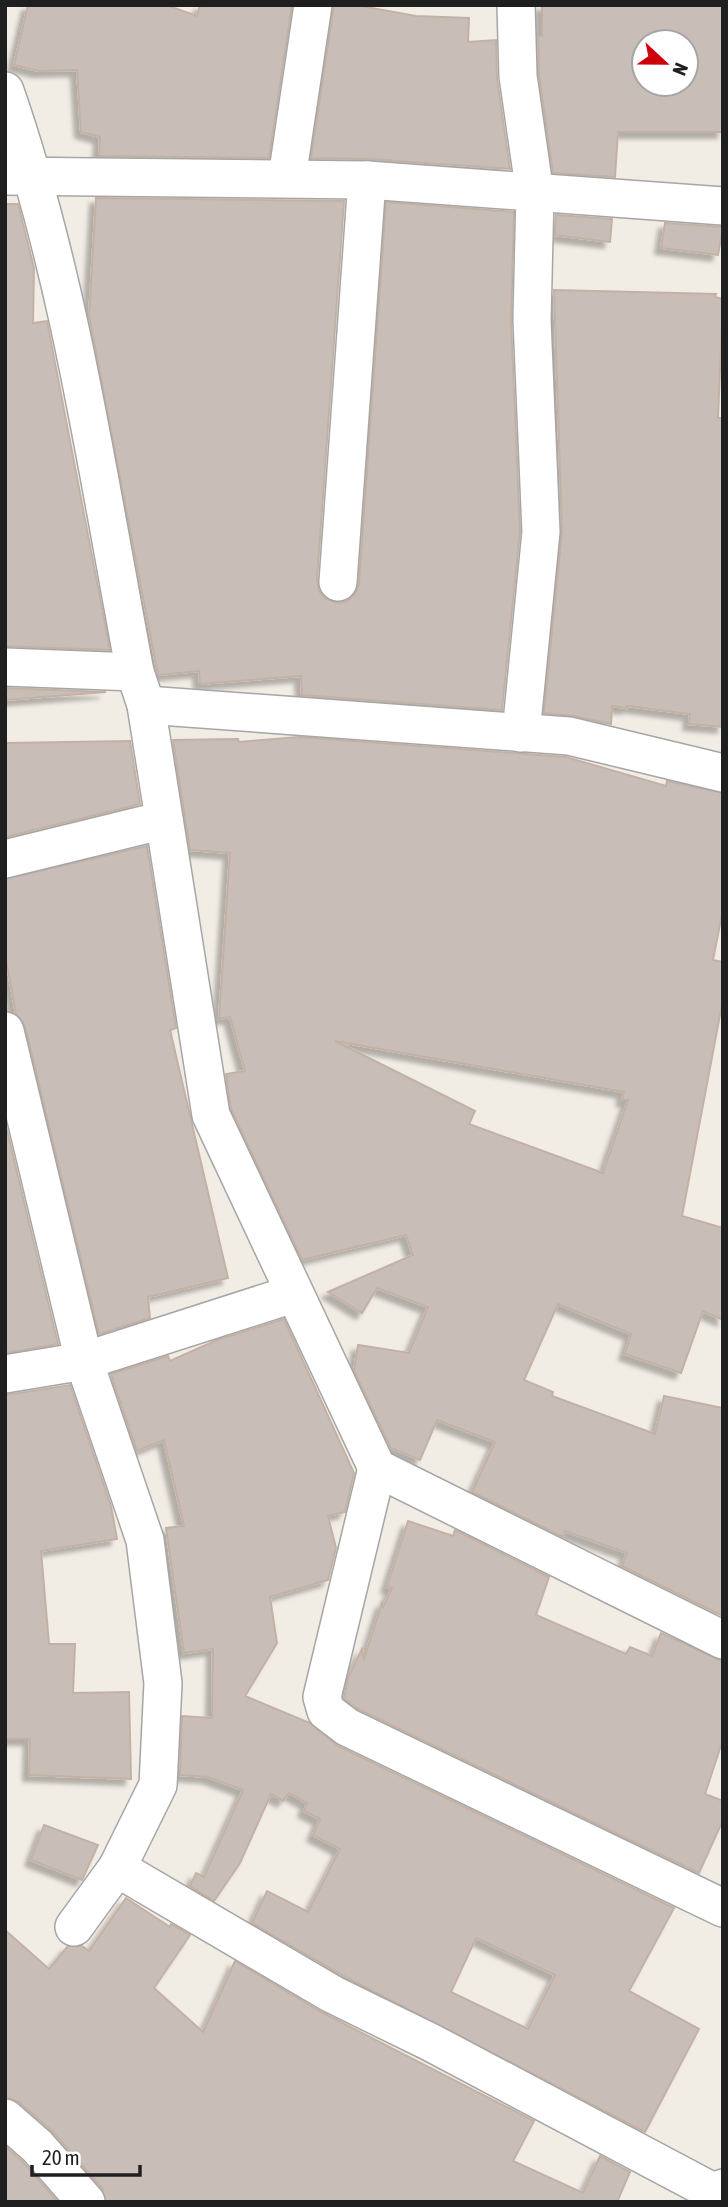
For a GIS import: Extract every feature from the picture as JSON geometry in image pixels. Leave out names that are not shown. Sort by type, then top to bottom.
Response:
[{"type":"street","points":[[288,178],[313,5]]},
{"type":"street","points":[[516,5],[518,76],[535,194],[532,320],[541,532],[522,733]]},
{"type":"street","points":[[5,91],[20,176],[54,254],[141,688],[211,1115],[293,1294],[377,1468],[723,1640]]},
{"type":"street","points":[[20,176],[367,180],[723,206]]},
{"type":"street","points":[[338,582],[367,180]]},
{"type":"street","points":[[5,667],[141,688],[522,733],[569,736],[723,773]]},
{"type":"street","points":[[5,859],[164,820]]},
{"type":"street","points":[[5,1031],[84,1361],[145,1541],[163,1682],[158,1785],[117,1868],[74,1927]]},
{"type":"street","points":[[5,1374],[84,1361],[293,1294]]},
{"type":"street","points":[[377,1468],[322,1697],[326,1711],[347,1727],[723,1908]]},
{"type":"street","points":[[117,1868],[332,1994],[430,2042],[719,2195],[723,2188]]},
{"type":"street","points":[[5,2118],[37,2146],[86,2202]]},
{"type":"building","points":[[28,5],[166,5],[197,16],[200,5],[292,5],[269,158],[99,156],[100,137],[81,132],[77,70],[39,71],[14,65]]},
{"type":"building","points":[[334,5],[355,5],[416,16],[469,18],[468,42],[496,40],[497,79],[510,169],[369,159],[311,158]]},
{"type":"building","points":[[542,5],[723,5],[723,132],[618,132],[615,177],[553,173],[539,74],[538,36],[542,36]]},
{"type":"building","points":[[96,198],[344,201],[317,580],[319,591],[326,599],[337,603],[347,601],[355,594],[359,584],[386,202],[514,212],[511,321],[520,531],[502,710],[302,695],[301,676],[200,684],[199,671],[158,675],[89,316]]},
{"type":"building","points":[[5,204],[18,204],[34,268],[33,323],[47,321],[110,650],[5,646]]},
{"type":"building","points":[[556,215],[612,219],[610,242],[555,235]]},
{"type":"building","points":[[665,223],[723,227],[718,255],[661,248]]},
{"type":"building","points":[[554,290],[716,294],[715,297],[723,299],[718,418],[723,418],[723,727],[689,724],[690,714],[627,706],[612,706],[611,724],[544,713],[562,531]]},
{"type":"building","points":[[5,688],[106,692],[5,700]]},
{"type":"building","points":[[299,737],[566,757],[666,786],[667,781],[723,793],[723,909],[713,960],[723,962],[723,999],[682,1216],[723,1228],[723,1320],[703,1311],[681,1373],[625,1354],[631,1334],[558,1304],[524,1380],[553,1392],[552,1396],[655,1434],[664,1396],[723,1408],[723,1616],[622,1566],[627,1553],[565,1531],[563,1537],[472,1492],[495,1442],[437,1420],[420,1460],[391,1448],[354,1371],[358,1345],[409,1353],[428,1307],[377,1288],[362,1313],[328,1292],[413,1255],[406,1235],[302,1260],[231,1109],[226,1074],[245,1071],[230,1017],[219,1019],[230,853],[190,850],[173,740],[238,739],[239,742]],"holes":[[[335,1041],[624,1092],[622,1100],[628,1100],[603,1173],[469,1124],[475,1111]]]},
{"type":"building","points":[[130,741],[140,804],[5,837],[5,743]]},
{"type":"building","points":[[147,846],[176,1028],[170,1030],[228,1278],[148,1297],[150,1318],[99,1334],[25,1026],[16,1014],[5,954],[5,879]]},
{"type":"building","points":[[5,1122],[58,1344],[5,1353]]},
{"type":"building","points":[[284,1319],[354,1473],[345,1512],[328,1516],[336,1548],[328,1580],[270,1597],[277,1643],[245,1696],[310,1723],[338,1746],[674,1908],[629,1991],[699,2029],[645,2132],[342,1975],[252,1923],[267,1891],[308,1912],[340,1849],[313,1835],[320,1819],[304,1811],[307,1803],[289,1793],[283,1801],[271,1794],[240,1863],[214,1901],[190,1886],[196,1873],[204,1877],[243,1790],[208,1777],[180,1775],[182,1716],[212,1718],[213,1649],[184,1653],[166,1528],[184,1526],[164,1440],[137,1451],[111,1374],[168,1356],[170,1361],[217,1340]],"holes":[[[476,1938],[555,1975],[528,2029],[451,1992]]]},
{"type":"building","points":[[70,1385],[111,1506],[117,1539],[41,1551],[49,1644],[75,1644],[73,1693],[129,1692],[131,1779],[29,1775],[30,1739],[5,1739],[5,1395]]},
{"type":"building","points":[[408,1521],[453,1536],[455,1530],[549,1577],[536,1615],[626,1654],[630,1647],[652,1656],[661,1633],[722,1661],[723,1739],[705,1794],[723,1801],[723,1820],[699,1873],[358,1709],[344,1699],[348,1678],[362,1649],[364,1659],[382,1603],[383,1607],[392,1588],[387,1587]]},
{"type":"building","points":[[44,1825],[98,1845],[82,1880],[31,1860]]},
{"type":"building","points":[[126,1898],[170,1927],[171,1924],[190,1935],[154,1988],[203,2032],[235,1961],[323,2013],[534,2121],[513,2161],[583,2193],[600,2156],[630,2172],[617,2202],[106,2202],[102,2188],[53,2132],[19,2102],[5,2098],[5,1930],[49,1969],[68,1946],[82,1946],[89,1951]]},
{"type":"building","points":[[5,2146],[22,2161],[58,2202],[5,2202]]}]
